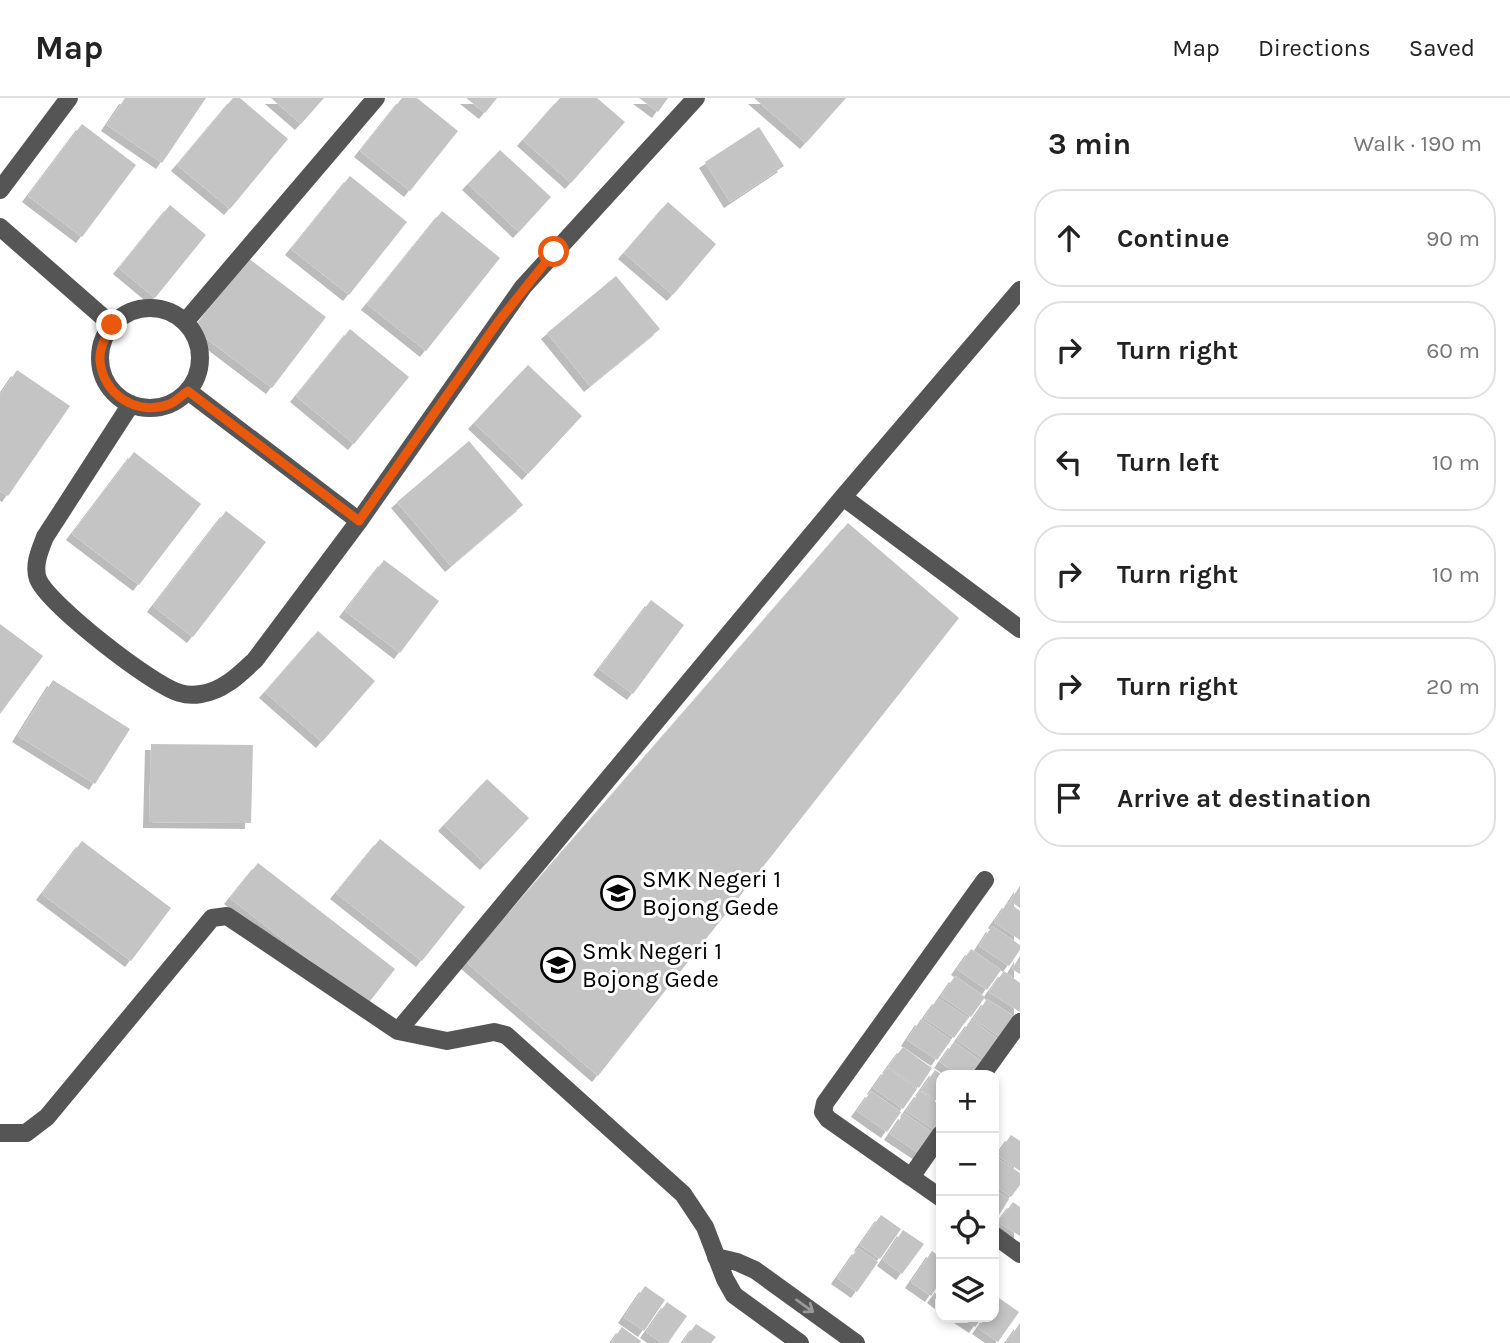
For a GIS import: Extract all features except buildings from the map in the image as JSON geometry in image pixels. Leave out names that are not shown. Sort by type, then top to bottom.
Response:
[{"type":"street","points":[[0,190],[69,98]]},
{"type":"street","points":[[186,322],[376,98]]},
{"type":"street","points":[[131,404],[45,537],[39,554],[37,575],[48,594],[61,608],[155,681],[179,693],[199,695],[217,690],[236,679],[255,660],[359,521],[523,287],[696,98]]},
{"type":"street","points":[[0,227],[112,325]]},
{"type":"street","points":[[398,1031],[843,497],[1020,290]]},
{"type":"street","points":[[148,307],[169,311],[186,322],[196,337],[201,356],[198,374],[188,391],[171,403],[151,408],[131,404],[115,394],[104,378],[100,360],[103,341],[112,325],[129,312],[148,307]]},
{"type":"street","points":[[188,391],[359,521]]},
{"type":"street","points":[[843,497],[1020,629]]},
{"type":"street","points":[[938,1196],[828,1119],[824,1112],[825,1103],[985,880]]},
{"type":"street","points":[[0,1133],[26,1133],[47,1117],[212,918],[227,916],[398,1031],[446,1041],[494,1032],[506,1035],[683,1194],[705,1227],[734,1295],[800,1343]]},
{"type":"street","points":[[986,1070],[1020,1022]]},
{"type":"street","points":[[911,1177],[936,1141]]},
{"type":"street","points":[[999,1239],[1020,1254]]},
{"type":"street","points":[[716,1257],[754,1270],[856,1343]]},
{"type":"place","name":"SMK Negeri 1 Bojong Gede","points":[[618,893]]},
{"type":"place","name":"Smk Negeri 1 Bojong Gede","points":[[558,965]]},
{"type":"route","points":[[112,325],[103,341],[100,360],[104,378],[115,394],[131,404],[151,408],[171,403],[188,391],[359,521],[523,287],[554,252]]}]
